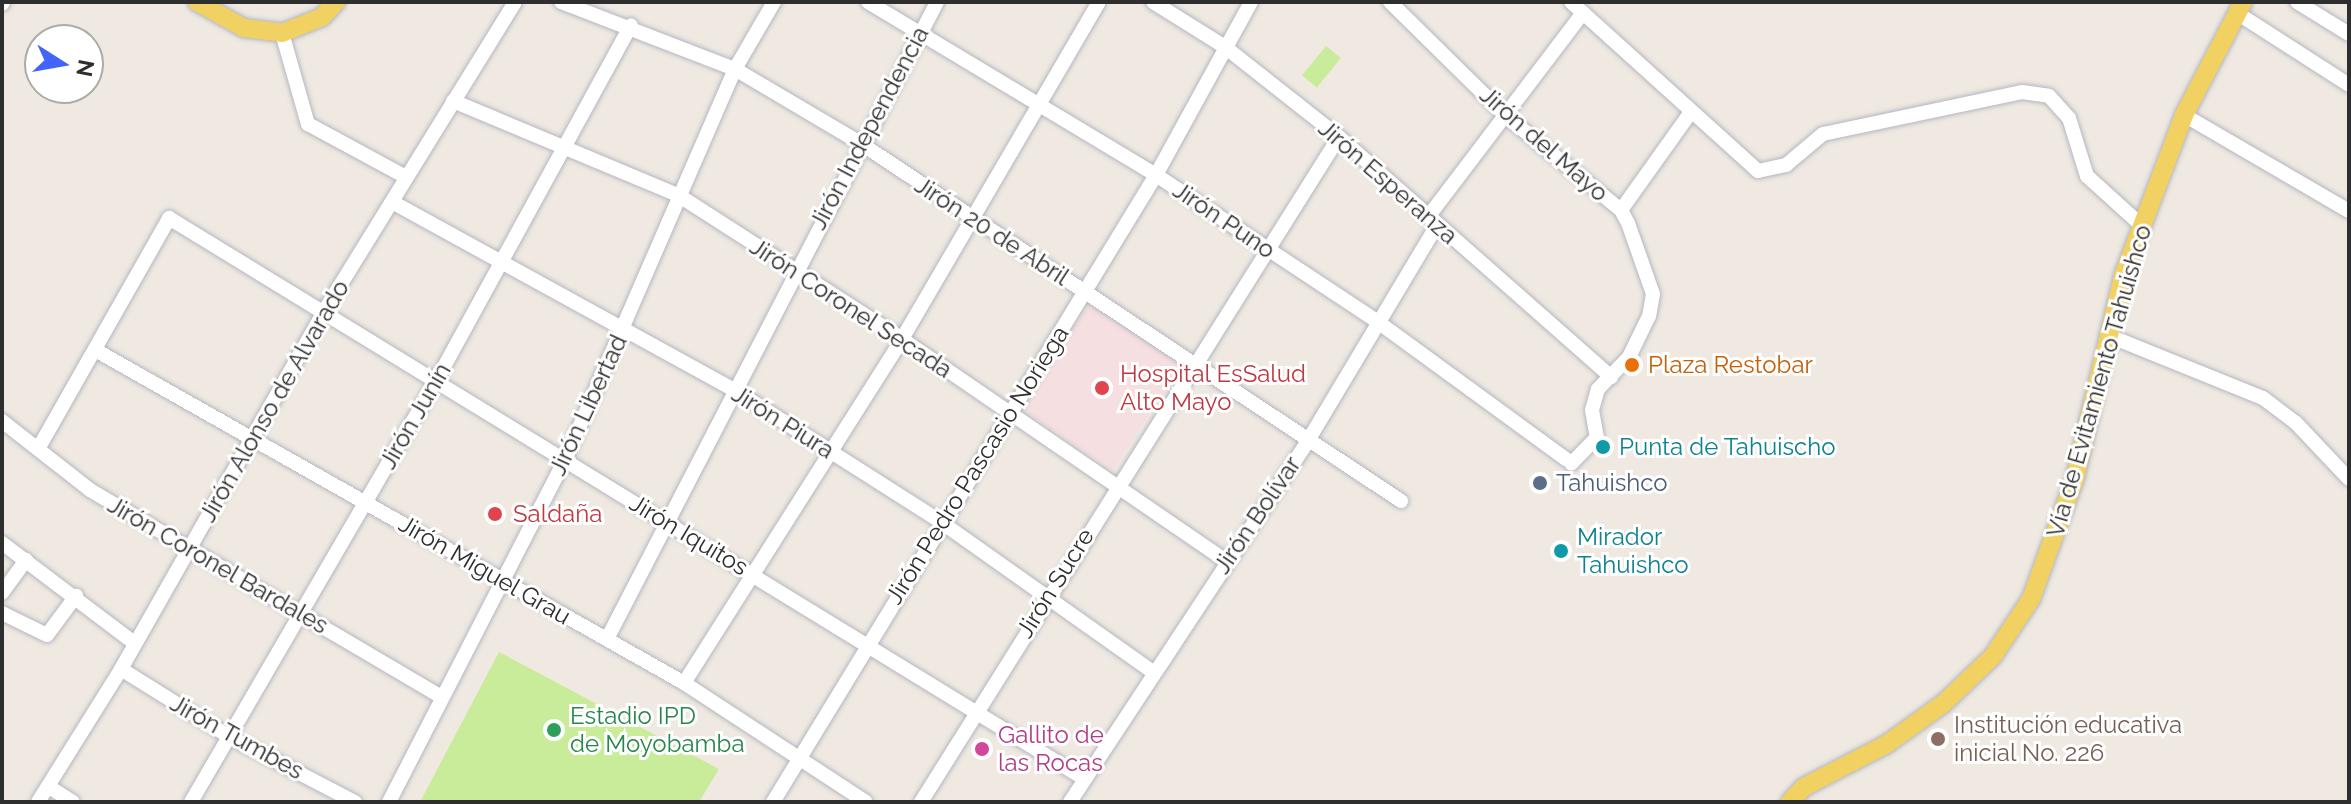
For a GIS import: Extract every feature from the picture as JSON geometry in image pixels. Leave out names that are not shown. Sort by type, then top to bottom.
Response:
[{"type":"main road","points":[[197,2],[244,28],[282,33],[322,17],[336,2]]},
{"type":"main road","name":"Vía de Evitamiento Tahuishco","points":[[1790,802],[1804,787],[1887,744],[1944,703],[2000,645],[2031,599],[2059,529],[2107,335],[2141,225],[2184,115],[2240,8]]},
{"type":"street","name":"Jirón Alonso de Alvarado","points":[[38,802],[121,669],[323,313],[394,203],[406,177],[515,2]]},
{"type":"street","name":"Jirón 20 de Abril","points":[[561,2],[631,25],[735,69],[860,143],[971,221],[1085,290],[1194,366],[1401,501]]},
{"type":"street","name":"Jirón Libertad","points":[[389,802],[498,581],[565,460],[735,69],[774,2]]},
{"type":"street","name":"Jirón Puno","points":[[868,2],[1156,175],[1378,322],[1569,461],[1597,437]]},
{"type":"street","name":"Jirón Independencia","points":[[607,639],[793,270],[937,2]]},
{"type":"street","points":[[684,683],[902,339],[1099,2]]},
{"type":"street","name":"Jirón Esperanza","points":[[1153,2],[1225,47],[1339,137],[1611,377]]},
{"type":"street","name":"Jirón Pedro Pascasio Noriega","points":[[773,802],[941,522],[1012,413],[1156,175],[1251,2]]},
{"type":"street","name":"Jirón del Mayo","points":[[1390,2],[1506,116],[1621,210],[1653,294],[1649,316],[1629,357],[1598,389],[1592,410],[1597,437]]},
{"type":"street","points":[[1571,2],[1758,171],[1766,172],[1786,165],[1823,134],[2022,92],[2049,96],[2069,118],[2087,176],[2141,225]]},
{"type":"street","points":[[2297,2],[2349,34]]},
{"type":"street","points":[[2240,8],[2349,85]]},
{"type":"street","name":"Jirón Bolívar","points":[[1070,802],[1225,560],[1309,439],[1378,322],[1432,221],[1583,13]]},
{"type":"street","name":"Jirón Junín","points":[[191,802],[434,385],[562,144],[631,25]]},
{"type":"street","points":[[282,33],[308,124],[406,177]]},
{"type":"street","name":"Jirón Coronel Secada","points":[[453,101],[678,195],[902,339],[1225,560]]},
{"type":"street","points":[[1621,210],[1691,112]]},
{"type":"street","points":[[2184,115],[2349,211]]},
{"type":"street","points":[[1194,366],[1339,137]]},
{"type":"street","name":"Jirón Piura","points":[[394,203],[734,390],[941,522],[1153,672]]},
{"type":"street","name":"Jirón Iquitos","points":[[97,351],[169,218],[434,385],[753,573],[866,647],[1085,779]]},
{"type":"street","points":[[2107,335],[2263,398],[2296,423],[2349,479]]},
{"type":"street","points":[[38,449],[97,351]]},
{"type":"street","name":"Jirón Miguel Grau","points":[[97,351],[366,500],[498,581],[684,683],[866,802]]},
{"type":"street","name":"Jirón Sucre","points":[[921,802],[1047,595],[1194,366]]},
{"type":"street","name":"Jirón Coronel Bardales","points":[[2,421],[90,490],[187,550],[302,613],[442,697]]},
{"type":"street","points":[[2,543],[76,596],[134,643]]},
{"type":"street","points":[[2,593],[26,560]]},
{"type":"street","points":[[2,613],[47,635],[76,596]]},
{"type":"street","name":"Jirón Tumbes","points":[[121,669],[230,737],[355,802]]},
{"type":"street","points":[[49,787],[73,802]]},
{"type":"shaded area","name":"Hospital EsSalud Alto Mayo","points":[[1090,304],[1182,366],[1112,470],[1020,408]]},
{"type":"green space","points":[[1326,46],[1341,58],[1317,87],[1302,76]]},
{"type":"green space","name":"Estadio IPD de Moyobamba","points":[[499,652],[719,769],[699,802],[420,802]]},
{"type":"place","name":"Plaza Restobar","points":[[1632,365]]},
{"type":"place","name":"Hospital EsSalud Alto Mayo","points":[[1102,388]]},
{"type":"place","name":"Punta de Tahuischo","points":[[1603,447]]},
{"type":"place","name":"Tahuishco","points":[[1540,483]]},
{"type":"place","name":"Saldaña","points":[[495,514]]},
{"type":"place","name":"Mirador Tahuishco","points":[[1561,551]]},
{"type":"place","name":"Estadio IPD de Moyobamba","points":[[554,730]]},
{"type":"place","name":"Institución educativa inicial No. 226","points":[[1938,739]]},
{"type":"place","name":"Gallito de las Rocas","points":[[982,749]]}]
